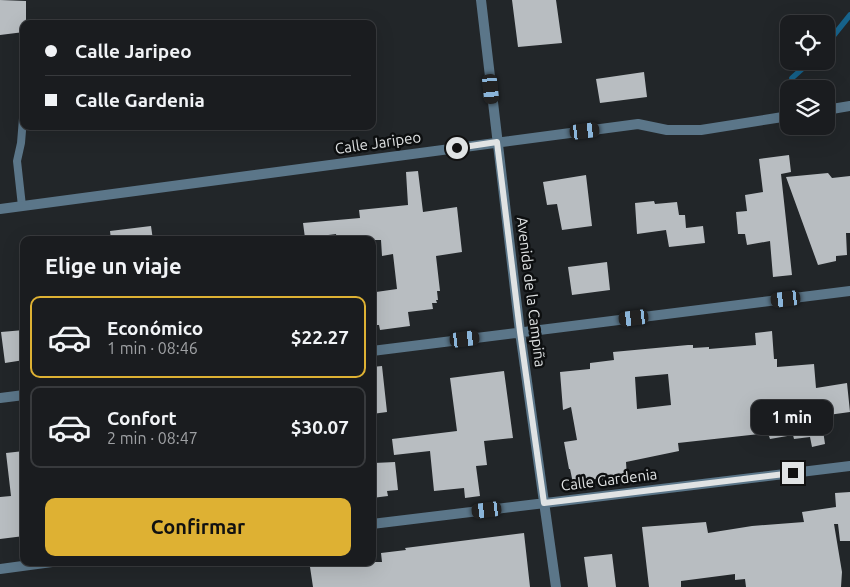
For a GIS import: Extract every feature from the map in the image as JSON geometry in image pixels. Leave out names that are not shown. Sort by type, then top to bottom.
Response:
[{"type":"street","name":"Avenida de la Campiña","points":[[481,0],[520,332],[556,587]]},
{"type":"street","points":[[835,108],[850,106]]},
{"type":"street","name":"Calle Jaripeo","points":[[0,209],[638,124],[666,130],[701,130],[780,117]]},
{"type":"street","points":[[376,350],[850,291]]},
{"type":"street","points":[[0,398],[20,396]]},
{"type":"street","name":"Calle Gardenia","points":[[376,524],[850,466]]},
{"type":"street","points":[[0,569],[22,566]]},
{"type":"lane","points":[[22,130],[17,162],[22,206]]},
{"type":"building","points":[[0,0],[26,1],[26,20],[20,20],[20,32],[0,35]]},
{"type":"building","points":[[512,0],[556,0],[562,43],[518,47]]},
{"type":"building","points":[[644,72],[647,97],[600,103],[596,79]]},
{"type":"building","points":[[789,155],[791,172],[781,174],[792,275],[773,277],[770,241],[747,245],[745,234],[738,234],[736,212],[747,211],[745,195],[763,192],[759,159]]},
{"type":"building","points":[[418,171],[423,212],[457,207],[462,252],[436,256],[440,291],[437,291],[437,303],[432,303],[433,309],[408,312],[410,326],[380,330],[379,325],[376,325],[376,292],[397,289],[393,254],[382,256],[381,240],[376,240],[376,236],[336,236],[336,234],[305,236],[303,223],[360,218],[359,210],[408,205],[406,172]]},
{"type":"building","points":[[828,173],[832,178],[850,176],[850,233],[846,233],[847,255],[836,256],[836,261],[818,265],[786,177]]},
{"type":"building","points":[[586,175],[592,226],[562,230],[557,204],[547,205],[543,182]]},
{"type":"building","points":[[654,201],[655,204],[677,202],[679,215],[685,215],[686,228],[703,226],[705,243],[669,247],[666,230],[637,234],[635,203]]},
{"type":"building","points":[[151,226],[152,236],[111,236],[110,231]]},
{"type":"building","points":[[607,262],[610,290],[572,295],[568,267]]},
{"type":"building","points":[[20,330],[20,361],[5,363],[1,332]]},
{"type":"building","points":[[772,331],[774,359],[777,359],[777,367],[814,364],[816,388],[847,383],[850,412],[821,416],[825,444],[812,447],[810,437],[794,439],[793,435],[770,439],[768,433],[678,443],[679,451],[626,462],[627,478],[603,481],[602,478],[573,483],[564,442],[577,440],[571,407],[563,410],[560,372],[590,369],[590,363],[614,360],[613,352],[688,345],[693,345],[693,348],[709,347],[709,349],[756,345],[755,333]],"holes":[[[668,374],[671,405],[637,409],[635,377]]]},
{"type":"building","points":[[382,366],[387,412],[376,413],[376,367]]},
{"type":"building","points":[[504,371],[513,438],[484,441],[487,465],[476,466],[480,496],[465,498],[464,488],[434,491],[430,451],[394,455],[392,439],[457,431],[450,378]]},
{"type":"building","points":[[20,451],[20,536],[0,539],[0,497],[11,496],[6,453]]},
{"type":"building","points":[[395,462],[398,490],[387,491],[388,496],[376,498],[376,463]]},
{"type":"building","points":[[850,492],[850,541],[840,541],[838,524],[834,524],[842,572],[841,587],[746,587],[745,579],[735,580],[735,574],[681,581],[681,587],[649,587],[642,527],[706,522],[708,533],[752,526],[804,522],[802,512],[836,507],[835,493]]},
{"type":"building","points":[[524,533],[530,587],[313,587],[310,567],[376,566],[376,562],[382,562],[381,553],[406,550],[405,548]]},
{"type":"building","points":[[612,554],[616,587],[588,587],[584,557]]},
{"type":"waterway","points":[[835,34],[850,15]]},
{"type":"waterway","points":[[792,78],[801,70]]},
{"type":"route","points":[[457,148],[497,142],[520,332],[544,503],[793,473]]}]
